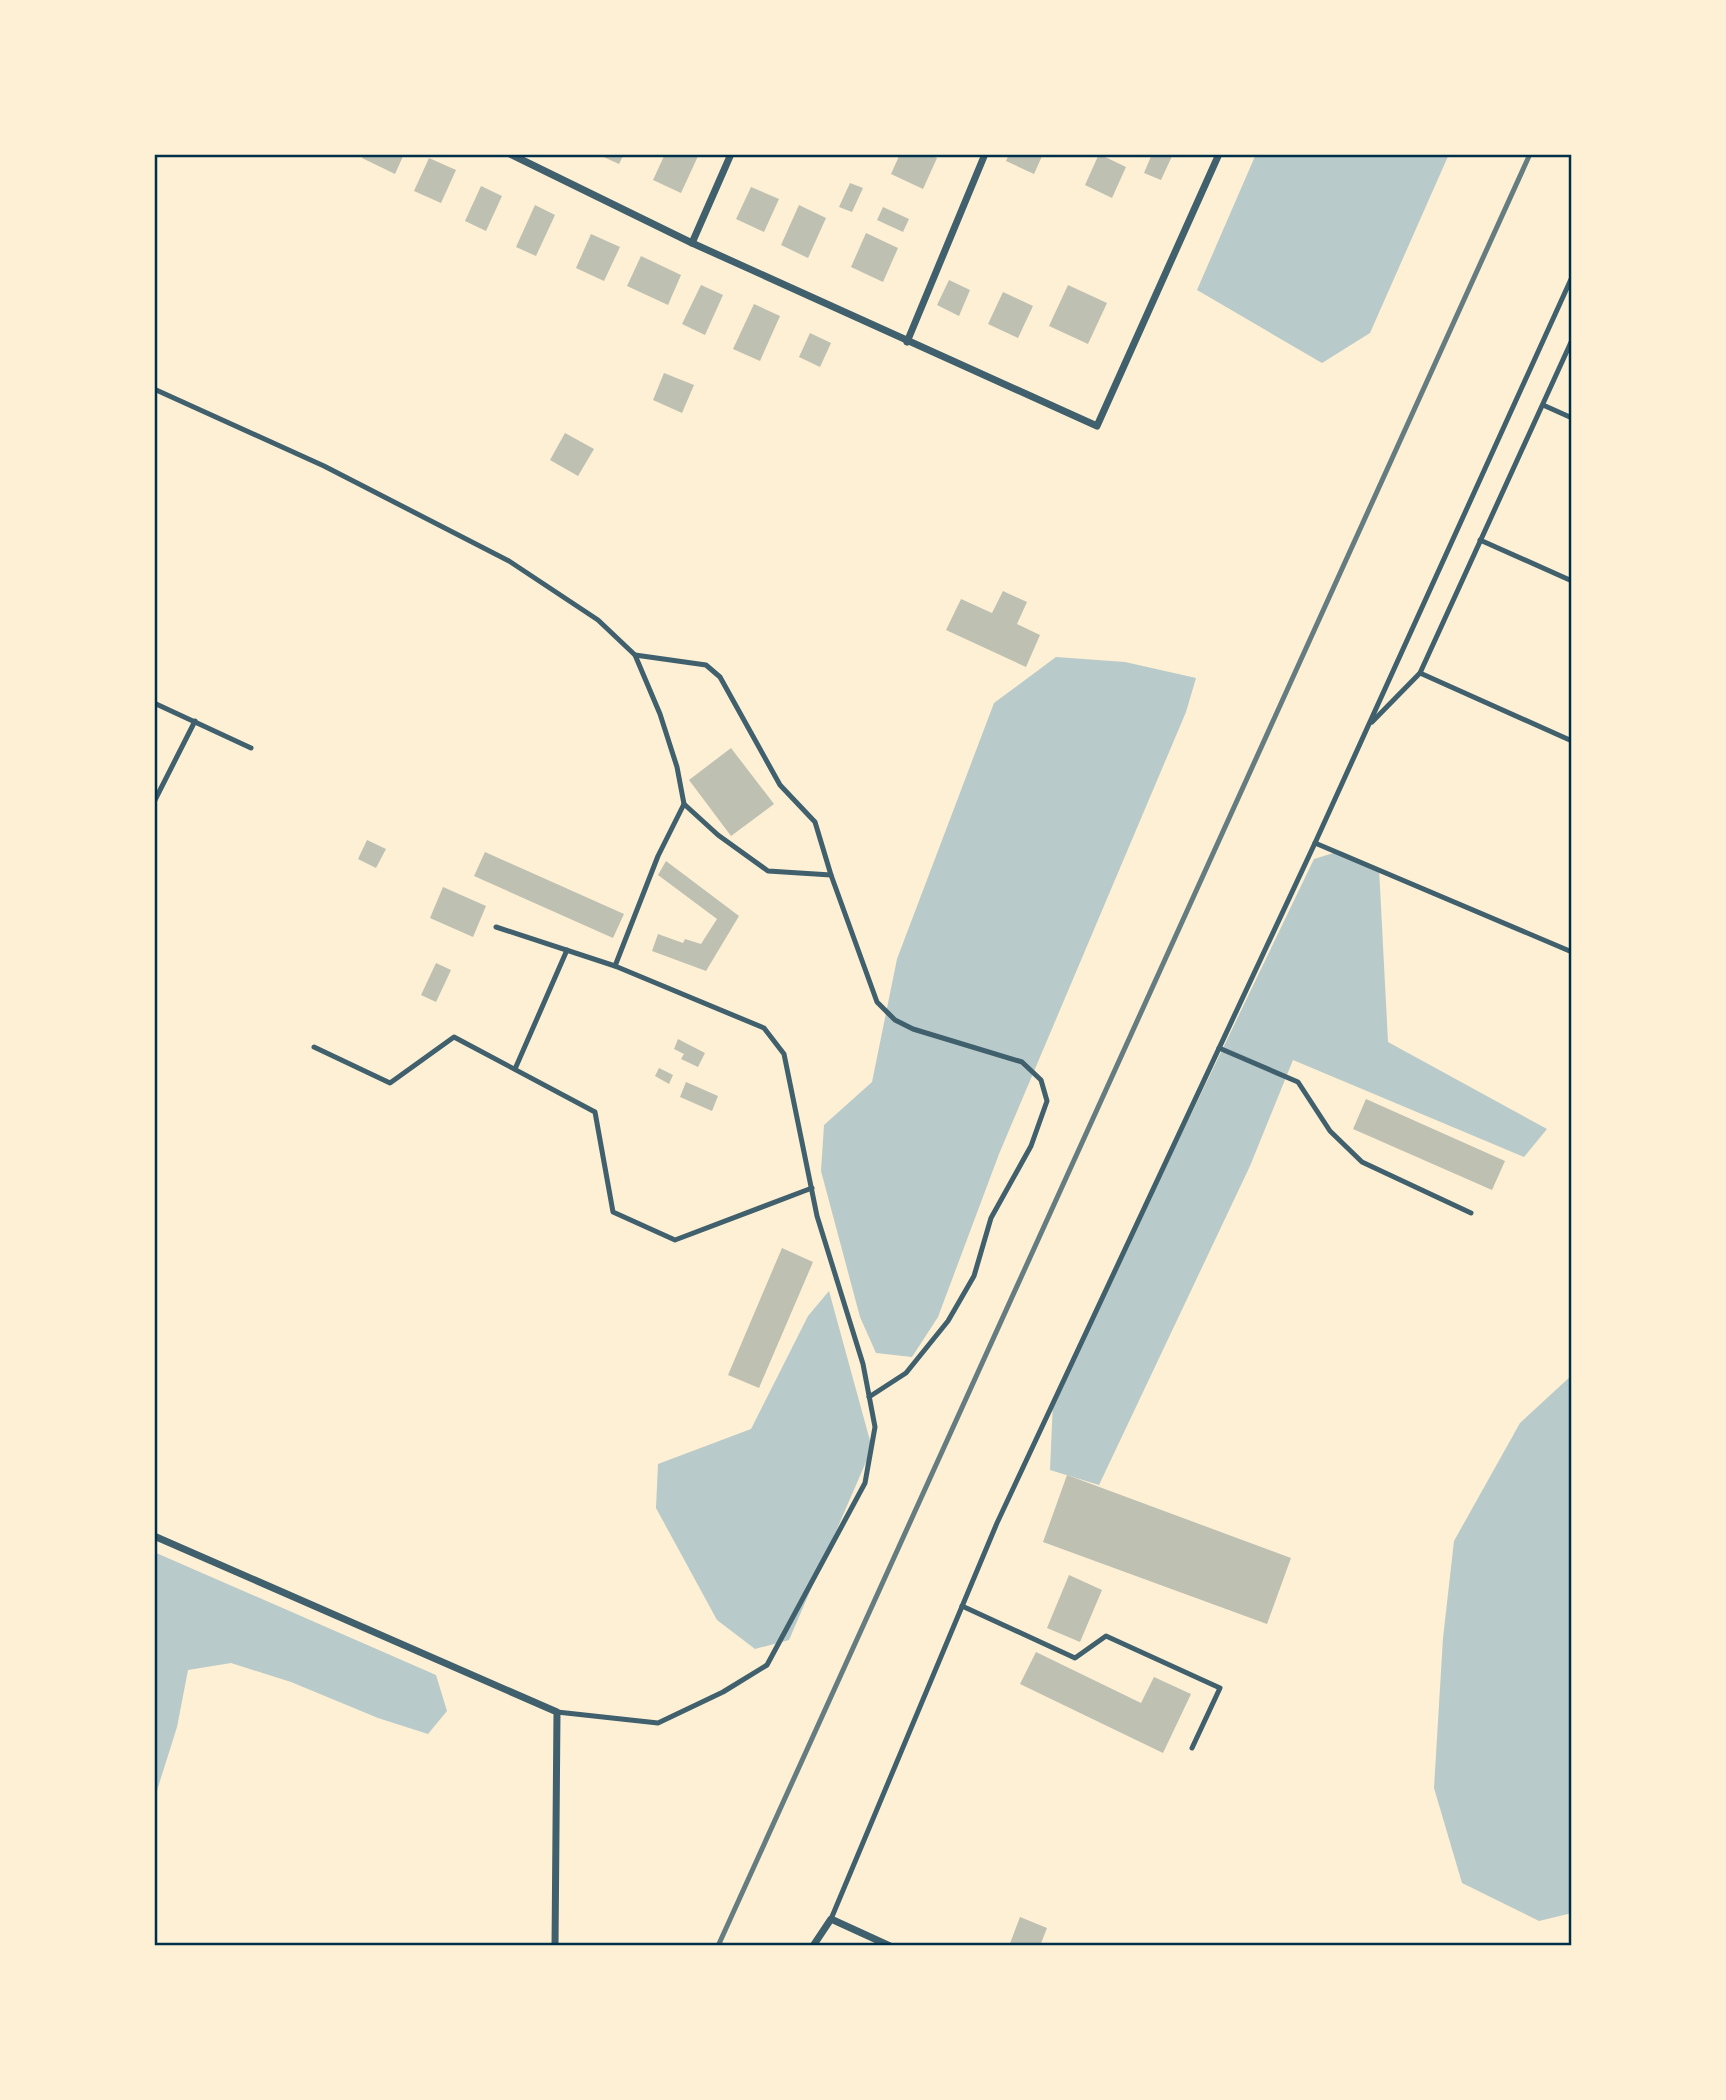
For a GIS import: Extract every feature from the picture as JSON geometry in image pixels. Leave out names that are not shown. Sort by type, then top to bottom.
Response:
[{"type":"street","points":[[510,154],[692,243],[1097,426],[1219,154]]},
{"type":"street","points":[[692,243],[731,154]]},
{"type":"street","points":[[906,342],[985,154]]},
{"type":"street","points":[[154,1536],[557,1712],[555,1946]]},
{"type":"street","points":[[813,1946],[831,1920],[890,1946]]},
{"type":"lane","points":[[831,1920],[962,1606],[1047,1413],[1315,843],[1572,277]]},
{"type":"lane","points":[[1368,727],[1420,673],[1572,340]]},
{"type":"lane","points":[[154,389],[324,466],[509,561],[598,620],[635,655],[660,713],[677,768],[684,804],[718,835],[768,871],[831,875]]},
{"type":"lane","points":[[1543,405],[1572,418]]},
{"type":"lane","points":[[1480,540],[1572,581]]},
{"type":"lane","points":[[635,655],[706,665],[720,677],[780,785],[815,822],[831,875],[877,1002],[895,1020],[913,1029],[1022,1062],[1041,1080],[1047,1101],[1031,1146],[991,1218],[974,1276],[948,1321],[906,1373],[869,1396]]},
{"type":"lane","points":[[1420,673],[1572,741]]},
{"type":"lane","points":[[154,703],[251,748]]},
{"type":"lane","points":[[154,802],[195,721]]},
{"type":"lane","points":[[615,965],[658,856],[684,804]]},
{"type":"lane","points":[[1315,843],[1572,952]]},
{"type":"lane","points":[[496,927],[615,965],[764,1028],[784,1054],[817,1216],[863,1364],[874,1427],[865,1483],[767,1665],[723,1692],[658,1723],[557,1712]]},
{"type":"lane","points":[[515,1069],[568,950]]},
{"type":"lane","points":[[314,1047],[390,1083],[454,1037],[515,1069],[595,1112],[612,1212],[675,1240],[812,1188]]},
{"type":"lane","points":[[1219,1048],[1298,1082],[1330,1131],[1362,1162],[1471,1213]]},
{"type":"lane","points":[[962,1606],[1075,1657],[1106,1636],[1220,1688],[1192,1748]]},
{"type":"shaded area","points":[[1256,154],[1449,154],[1370,333],[1322,363],[1197,290]]},
{"type":"shaded area","points":[[1056,657],[1125,662],[1196,678],[1186,712],[999,1154],[938,1317],[912,1357],[876,1353],[860,1317],[821,1171],[824,1125],[872,1082],[897,959],[994,703]]},
{"type":"shaded area","points":[[1340,851],[1379,868],[1388,1042],[1547,1129],[1524,1157],[1293,1060],[1250,1166],[1099,1485],[1050,1470],[1053,1401],[1314,859]]},
{"type":"shaded area","points":[[829,1291],[872,1448],[789,1640],[755,1649],[717,1620],[656,1508],[658,1464],[751,1429],[808,1316]]},
{"type":"shaded area","points":[[1572,1375],[1572,1913],[1539,1921],[1462,1883],[1434,1788],[1443,1638],[1454,1541],[1520,1423]]},
{"type":"shaded area","points":[[154,1552],[436,1675],[447,1711],[428,1734],[378,1718],[291,1682],[231,1663],[188,1670],[177,1727],[154,1800]]},
{"type":"building","points":[[364,154],[404,154],[395,174],[362,158]]},
{"type":"building","points":[[597,154],[624,154],[619,164]]},
{"type":"building","points":[[665,154],[699,154],[681,193],[653,180]]},
{"type":"building","points":[[900,154],[928,154],[937,158],[923,189],[891,174]]},
{"type":"building","points":[[1009,154],[1043,154],[1034,174],[1006,161]]},
{"type":"building","points":[[1099,154],[1126,167],[1112,198],[1085,185]]},
{"type":"building","points":[[1152,154],[1173,154],[1161,180],[1144,173]]},
{"type":"building","points":[[429,158],[456,170],[441,203],[414,191]]},
{"type":"building","points":[[850,183],[863,188],[852,212],[839,207]]},
{"type":"building","points":[[481,186],[502,196],[486,231],[465,221]]},
{"type":"building","points":[[751,187],[779,199],[764,232],[736,219]]},
{"type":"building","points":[[535,205],[555,215],[536,256],[516,247]]},
{"type":"building","points":[[799,205],[826,218],[808,258],[781,245]]},
{"type":"building","points":[[883,207],[909,219],[903,232],[877,220]]},
{"type":"building","points":[[866,233],[898,248],[883,282],[851,267]]},
{"type":"building","points":[[591,234],[620,247],[604,281],[576,268]]},
{"type":"building","points":[[641,256],[681,275],[668,305],[627,286]]},
{"type":"building","points":[[949,280],[970,290],[959,316],[937,305]]},
{"type":"building","points":[[701,285],[723,295],[705,335],[682,324]]},
{"type":"building","points":[[1068,285],[1107,303],[1088,344],[1049,326]]},
{"type":"building","points":[[1003,292],[1033,306],[1018,338],[988,324]]},
{"type":"building","points":[[754,304],[780,316],[760,361],[733,349]]},
{"type":"building","points":[[810,333],[831,343],[820,367],[799,357]]},
{"type":"building","points":[[664,373],[694,385],[682,413],[653,400]]},
{"type":"building","points":[[565,433],[594,449],[578,476],[550,460]]},
{"type":"building","points":[[1003,591],[1027,602],[1017,624],[1040,635],[1026,667],[946,630],[961,599],[992,613]]},
{"type":"building","points":[[731,748],[774,804],[731,836],[689,780]]},
{"type":"building","points":[[367,840],[386,849],[376,868],[358,859]]},
{"type":"building","points":[[485,852],[624,914],[613,938],[474,876]]},
{"type":"building","points":[[666,861],[739,916],[706,971],[652,951],[658,934],[683,943],[685,939],[701,944],[717,919],[658,875]]},
{"type":"building","points":[[443,887],[486,906],[473,937],[430,918]]},
{"type":"building","points":[[436,963],[451,970],[436,1002],[421,995]]},
{"type":"building","points":[[678,1039],[705,1053],[698,1067],[681,1059],[684,1054],[674,1049]]},
{"type":"building","points":[[659,1068],[673,1075],[669,1084],[655,1076]]},
{"type":"building","points":[[686,1082],[718,1096],[712,1111],[680,1097]]},
{"type":"building","points":[[1366,1099],[1505,1161],[1492,1190],[1353,1129]]},
{"type":"building","points":[[782,1248],[813,1262],[759,1388],[728,1375]]},
{"type":"building","points":[[1067,1475],[1291,1558],[1267,1624],[1043,1542]]},
{"type":"building","points":[[1069,1575],[1102,1590],[1080,1642],[1047,1628]]},
{"type":"building","points":[[1036,1652],[1141,1703],[1154,1677],[1191,1694],[1163,1753],[1020,1684]]},
{"type":"building","points":[[1020,1917],[1047,1928],[1040,1946],[1009,1946]]},
{"type":"railway","points":[[718,1946],[1530,154]]}]
